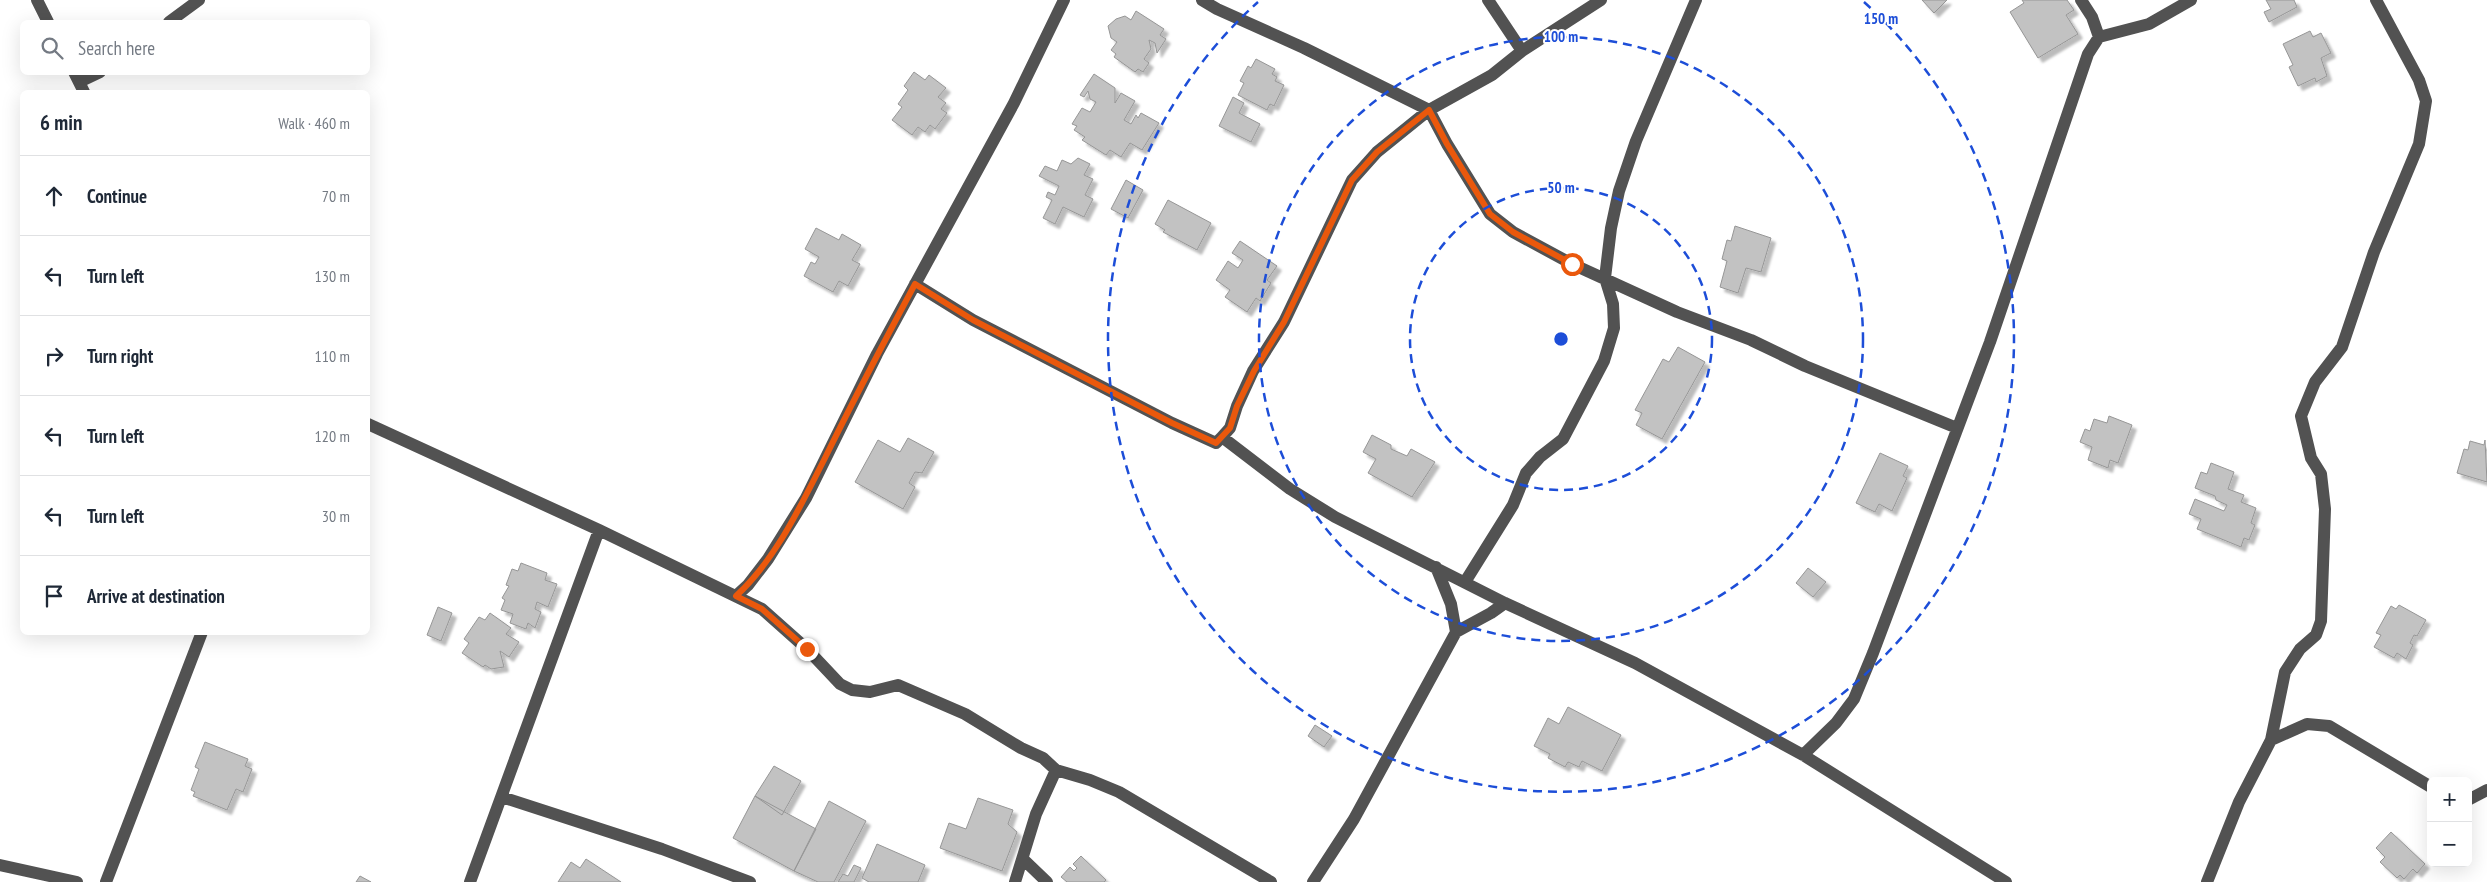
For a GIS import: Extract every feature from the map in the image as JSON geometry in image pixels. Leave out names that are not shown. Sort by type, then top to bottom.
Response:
[{"type":"street","points":[[37,0],[47,20]]},
{"type":"street","points":[[172,20],[199,0]]},
{"type":"street","points":[[736,596],[748,585],[768,558],[806,498],[915,284],[1014,103],[1064,0]]},
{"type":"street","points":[[1202,0],[1429,110],[1447,144],[1490,214],[1513,232],[1572,264],[1677,312],[1751,340],[1805,366],[1957,428]]},
{"type":"street","points":[[1488,0],[1522,51]]},
{"type":"street","points":[[915,284],[973,320],[1172,423],[1216,443],[1230,428],[1237,406],[1254,371],[1284,322],[1352,180],[1377,152],[1429,110],[1492,75],[1522,51],[1601,0]]},
{"type":"street","points":[[1465,582],[1513,505],[1526,473],[1540,457],[1563,440],[1604,360],[1614,328],[1613,304],[1605,278],[1611,228],[1619,191],[1636,141],[1696,0]]},
{"type":"street","points":[[2081,0],[2092,17],[2099,37]]},
{"type":"street","points":[[1804,754],[1836,723],[1854,699],[1901,582],[1990,342],[2088,54],[2099,37],[2149,24],[2191,0]]},
{"type":"street","points":[[2207,882],[2239,802],[2271,740],[2285,672],[2300,649],[2316,635],[2321,621],[2325,508],[2321,474],[2311,458],[2301,416],[2315,382],[2342,347],[2374,252],[2419,144],[2426,101],[2419,80],[2376,0]]},
{"type":"street","points":[[79,82],[94,75]]},
{"type":"street","points":[[370,425],[599,530],[762,609],[807,649],[840,684],[861,692],[898,686],[906,687],[965,714],[1021,748],[1043,758],[1056,770],[1090,780],[1119,792],[1271,882]]},
{"type":"street","points":[[1222,438],[1290,489],[1335,517],[1505,603],[1635,663],[1804,754],[2006,882]]},
{"type":"street","points":[[470,882],[599,530]]},
{"type":"street","points":[[1436,567],[1451,604],[1456,632]]},
{"type":"street","points":[[1312,882],[1354,819],[1456,632],[1505,603]]},
{"type":"street","points":[[106,882],[201,635]]},
{"type":"street","points":[[2271,740],[2307,724],[2329,726],[2427,785]]},
{"type":"street","points":[[1015,882],[1036,814],[1056,770]]},
{"type":"street","points":[[2472,799],[2486,795]]},
{"type":"street","points":[[502,797],[662,849],[750,882]]},
{"type":"street","points":[[1023,859],[1047,882]]},
{"type":"street","points":[[0,864],[77,882]]},
{"type":"building","points":[[1922,0],[1947,0],[1934,13]]},
{"type":"building","points":[[2022,0],[2067,0],[2074,10],[2066,15],[2078,34],[2038,58],[2010,12],[2024,3]]},
{"type":"building","points":[[2266,0],[2294,0],[2297,7],[2269,22],[2264,12],[2271,9]]},
{"type":"building","points":[[1136,11],[1164,29],[1160,35],[1166,39],[1157,53],[1155,43],[1149,40],[1151,49],[1144,59],[1149,63],[1143,72],[1138,69],[1135,72],[1114,57],[1116,54],[1111,50],[1117,42],[1111,38],[1108,26],[1116,19],[1125,16],[1131,20]]},
{"type":"building","points":[[2310,31],[2313,37],[2321,33],[2331,53],[2321,58],[2327,76],[2316,82],[2315,78],[2298,86],[2289,67],[2293,65],[2283,44]]},
{"type":"building","points":[[1256,59],[1275,69],[1272,74],[1277,77],[1275,81],[1284,85],[1274,106],[1270,104],[1267,110],[1238,95],[1244,83],[1240,81],[1248,66],[1251,68]]},
{"type":"building","points":[[914,72],[925,80],[929,75],[946,88],[938,97],[946,103],[941,109],[947,113],[935,129],[930,125],[925,132],[918,127],[912,135],[892,120],[902,107],[898,104],[908,90],[904,86]]},
{"type":"building","points":[[1094,74],[1115,88],[1115,103],[1121,93],[1135,101],[1124,120],[1131,124],[1136,115],[1138,118],[1141,113],[1159,123],[1142,150],[1130,143],[1121,157],[1110,150],[1106,155],[1082,140],[1085,137],[1074,130],[1077,126],[1072,124],[1082,108],[1090,112],[1096,102],[1090,99],[1088,91],[1084,97],[1080,95]]},
{"type":"building","points":[[1233,97],[1244,103],[1239,113],[1260,124],[1251,142],[1219,126]]},
{"type":"building","points":[[1078,158],[1090,164],[1084,175],[1093,179],[1085,195],[1093,199],[1084,217],[1063,207],[1055,224],[1043,218],[1052,200],[1046,197],[1048,192],[1055,195],[1059,186],[1039,176],[1045,166],[1057,171],[1062,160],[1071,164]]},
{"type":"building","points":[[1126,180],[1143,190],[1128,218],[1111,209]]},
{"type":"building","points":[[1168,200],[1211,223],[1197,250],[1163,232],[1165,230],[1155,224]]},
{"type":"building","points":[[1735,226],[1771,238],[1761,272],[1746,268],[1738,293],[1720,287],[1727,261],[1722,259],[1727,240],[1731,241]]},
{"type":"building","points":[[816,228],[839,240],[842,234],[861,245],[852,260],[860,264],[848,286],[839,281],[833,292],[804,276],[811,262],[815,264],[819,257],[805,249]]},
{"type":"building","points":[[1240,241],[1277,266],[1267,280],[1271,283],[1260,301],[1256,298],[1247,312],[1225,297],[1230,290],[1216,280],[1228,261],[1238,268],[1243,260],[1232,253]]},
{"type":"building","points":[[1678,347],[1705,362],[1662,439],[1636,425],[1642,413],[1635,410],[1663,359],[1669,362]]},
{"type":"building","points":[[2109,416],[2132,425],[2118,463],[2110,460],[2108,468],[2088,460],[2092,447],[2080,442],[2085,429],[2090,431],[2094,419],[2107,423]]},
{"type":"building","points":[[1372,435],[1391,445],[1391,449],[1407,456],[1411,449],[1435,462],[1412,497],[1368,473],[1376,459],[1363,452]]},
{"type":"building","points":[[908,438],[934,452],[922,473],[915,472],[909,483],[915,487],[903,509],[855,482],[878,440],[900,452]]},
{"type":"building","points":[[2485,440],[2487,482],[2457,473],[2464,449],[2468,450],[2470,441],[2484,445]]},
{"type":"building","points":[[1880,453],[1908,466],[1903,476],[1907,478],[1892,511],[1879,504],[1875,512],[1856,503]]},
{"type":"building","points":[[2211,463],[2234,472],[2228,489],[2244,495],[2241,502],[2256,508],[2251,523],[2255,525],[2249,540],[2244,538],[2241,547],[2197,529],[2201,519],[2189,514],[2195,499],[2224,511],[2227,505],[2216,500],[2215,496],[2195,488],[2201,472],[2207,474]]},
{"type":"building","points":[[521,563],[547,573],[545,580],[557,584],[548,607],[537,602],[535,609],[541,612],[535,628],[528,623],[526,629],[510,623],[513,614],[501,610],[505,600],[502,598],[509,586],[506,585],[512,569],[518,571]]},
{"type":"building","points":[[1808,568],[1826,582],[1813,597],[1796,583]]},
{"type":"building","points":[[2399,605],[2426,620],[2417,636],[2414,635],[2410,643],[2413,645],[2406,659],[2397,653],[2394,658],[2374,647],[2381,635],[2376,633],[2391,606],[2396,609]]},
{"type":"building","points":[[438,607],[452,613],[441,641],[427,635]]},
{"type":"building","points":[[490,613],[511,628],[506,634],[519,642],[509,657],[500,651],[504,667],[491,669],[485,665],[483,667],[462,653],[469,643],[464,639],[479,617],[485,620]]},
{"type":"building","points":[[1568,707],[1621,735],[1602,771],[1582,761],[1579,767],[1568,762],[1565,767],[1548,758],[1550,754],[1534,746],[1548,718],[1559,724]]},
{"type":"building","points":[[1315,725],[1332,736],[1324,747],[1308,736]]},
{"type":"building","points":[[205,742],[248,759],[245,766],[252,769],[243,792],[236,789],[227,810],[193,796],[195,792],[191,790],[199,769],[195,767]]},
{"type":"building","points":[[774,766],[801,781],[782,815],[755,796]]},
{"type":"building","points":[[755,796],[816,829],[794,871],[733,838]]},
{"type":"building","points":[[978,798],[1013,810],[1008,824],[1017,832],[1002,871],[940,848],[949,823],[966,829]]},
{"type":"building","points":[[829,801],[866,821],[834,882],[818,882],[794,871]]},
{"type":"building","points":[[2391,832],[2425,864],[2417,873],[2413,869],[2404,879],[2400,875],[2397,878],[2380,862],[2385,857],[2376,848]]},
{"type":"building","points":[[877,844],[925,865],[918,882],[869,882],[862,878]]},
{"type":"building","points":[[1081,856],[1106,880],[1104,882],[1067,882],[1061,877],[1070,867],[1074,871],[1077,868],[1073,864]]},
{"type":"building","points":[[586,859],[621,882],[558,882],[571,862],[580,868]]},
{"type":"building","points":[[854,865],[861,868],[854,882],[838,882],[843,874],[848,876]]},
{"type":"building","points":[[360,876],[371,882],[356,882]]},
{"type":"route","points":[[807,649],[762,609],[736,596],[748,585],[768,558],[806,498],[877,354],[915,284],[973,320],[1172,423],[1216,443],[1230,428],[1237,406],[1254,371],[1284,322],[1352,180],[1364,164],[1377,152],[1429,110],[1447,144],[1490,214],[1513,232],[1572,264]]}]
